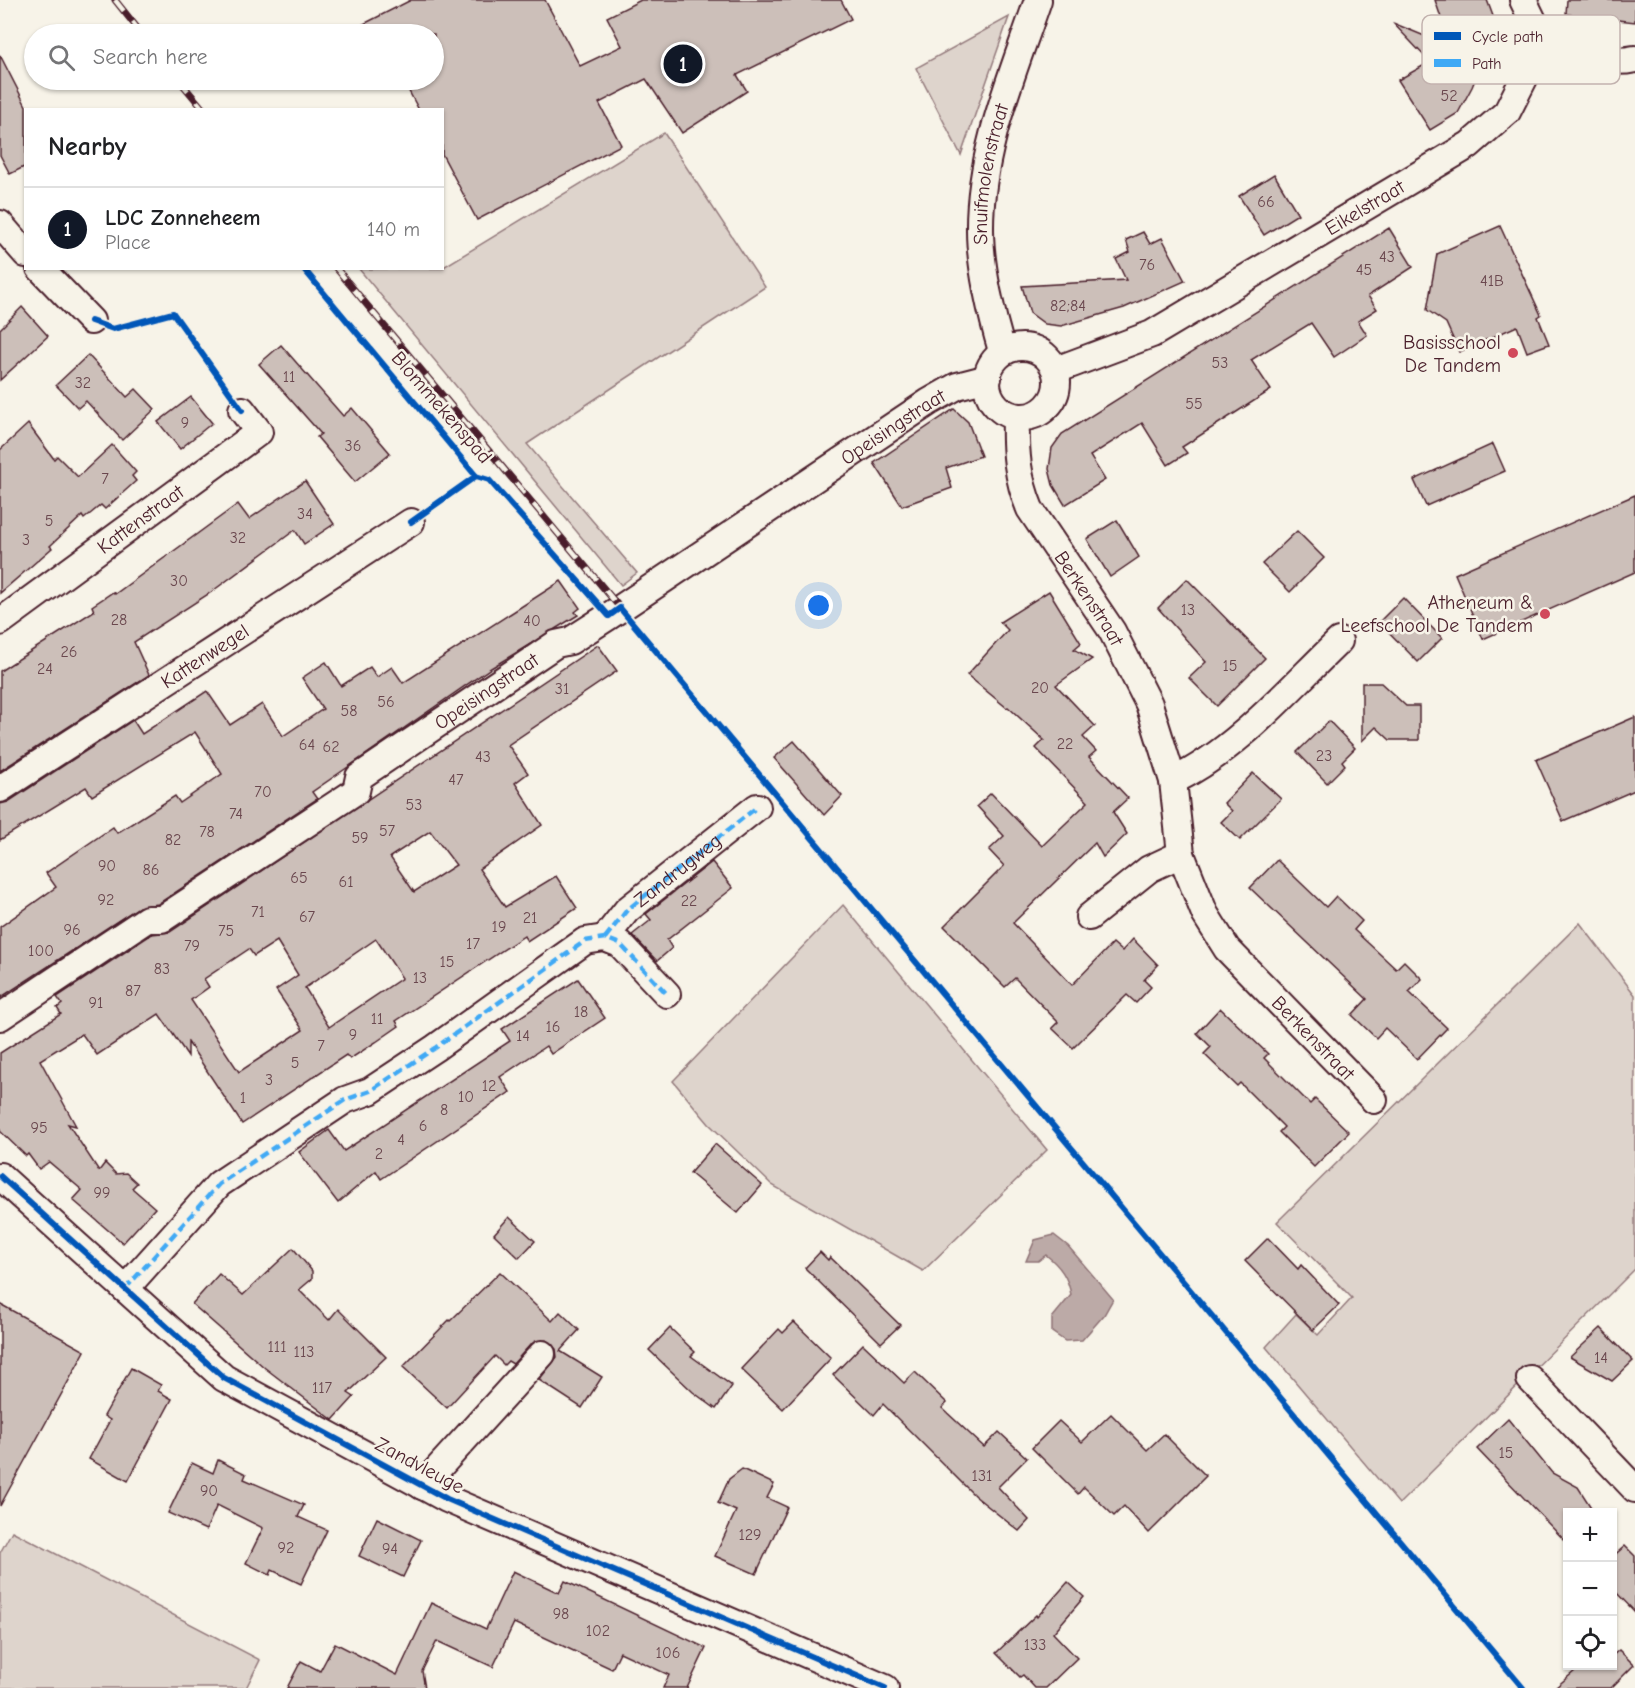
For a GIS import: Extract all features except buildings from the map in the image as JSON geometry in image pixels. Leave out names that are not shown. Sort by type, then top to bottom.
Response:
[{"type":"street","name":"Snuifmolenstraat","points":[[1002,351],[994,321],[980,231],[982,183],[1004,100],[1038,0]]},
{"type":"street","points":[[1523,0],[1530,15]]},
{"type":"street","points":[[1620,62],[1635,58]]},
{"type":"street","name":"Eikelstraat","points":[[1056,370],[1152,334],[1469,145],[1507,112],[1521,84]]},
{"type":"street","points":[[0,224],[24,252]]},
{"type":"street","points":[[42,270],[91,321]]},
{"type":"street","points":[[1016,347],[1034,347],[1048,357],[1056,370],[1058,385],[1054,398],[1045,410],[1032,416],[1016,417],[1000,409],[987,391],[991,364],[1002,351],[1016,347]]},
{"type":"street","name":"Opeisingstraat","points":[[0,1017],[147,919],[162,919],[356,791],[358,777],[556,644],[570,641],[609,616],[929,402],[957,386],[988,378]]},
{"type":"street","name":"Kattenstraat","points":[[0,622],[259,432],[242,410]]},
{"type":"street","name":"Berkenstraat","points":[[1016,417],[1014,454],[1021,487],[1030,509],[1112,631],[1149,704],[1173,781],[1181,854],[1205,914],[1227,949],[1374,1100]]},
{"type":"street","name":"Kattenwegel","points":[[0,789],[411,522]]},
{"type":"street","points":[[1173,781],[1200,768],[1231,743],[1339,641]]},
{"type":"street","name":"Zandrugweg","points":[[605,938],[627,910],[757,807]]},
{"type":"street","points":[[1089,917],[1149,869],[1181,854]]},
{"type":"street","points":[[125,1289],[219,1184],[345,1100],[370,1091],[435,1048],[585,941],[605,938],[620,944],[667,994]]},
{"type":"street","name":"Zandvleuge","points":[[0,1176],[224,1378],[447,1499],[885,1688]]},
{"type":"street","points":[[422,1486],[542,1354]]},
{"type":"street","points":[[1530,1378],[1635,1489]]},
{"type":"shaded area","points":[[1009,17],[961,155],[916,68]]},
{"type":"shaded area","points":[[664,133],[765,287],[527,444],[637,573],[621,585],[360,270],[444,270],[444,267]]},
{"type":"shaded area","points":[[843,905],[1047,1150],[923,1271],[772,1185],[709,1124],[673,1081]]},
{"type":"shaded area","points":[[1580,923],[1635,995],[1635,1269],[1399,1504],[1266,1347],[1296,1314],[1318,1335],[1352,1298],[1277,1222]]},
{"type":"shaded area","points":[[1054,1235],[1068,1246],[1113,1299],[1104,1315],[1082,1340],[1065,1341],[1052,1332],[1052,1318],[1071,1295],[1063,1272],[1046,1255],[1038,1261],[1026,1261],[1035,1240]]},
{"type":"shaded area","points":[[12,1531],[260,1660],[246,1688],[0,1688],[0,1553]]},
{"type":"railway","points":[[115,0],[134,24]]},
{"type":"railway","points":[[187,90],[202,108]]},
{"type":"railway","points":[[338,270],[1523,1688]]},
{"type":"marked path","points":[[605,938],[627,910],[757,807]]},
{"type":"marked path","points":[[125,1289],[219,1184],[345,1100],[370,1091],[435,1048],[585,941],[605,938],[620,944],[667,994]]},
{"type":"cycle path","name":"Blommekenspad","points":[[305,270],[476,476],[489,480],[609,616],[620,608],[1523,1688]]},
{"type":"cycle path","points":[[91,321],[113,329],[173,313],[242,410]]},
{"type":"cycle path","name":"Blommekenspad","points":[[411,522],[476,476]]},
{"type":"cycle path","points":[[0,1176],[224,1378],[447,1499],[885,1688]]},
{"type":"place","name":"LDC Zonneheem","points":[[683,64]]},
{"type":"place","name":"Basisschool De Tandem","points":[[1513,353]]},
{"type":"place","name":"Atheneum & Leefschool De Tandem","points":[[1545,614]]}]
